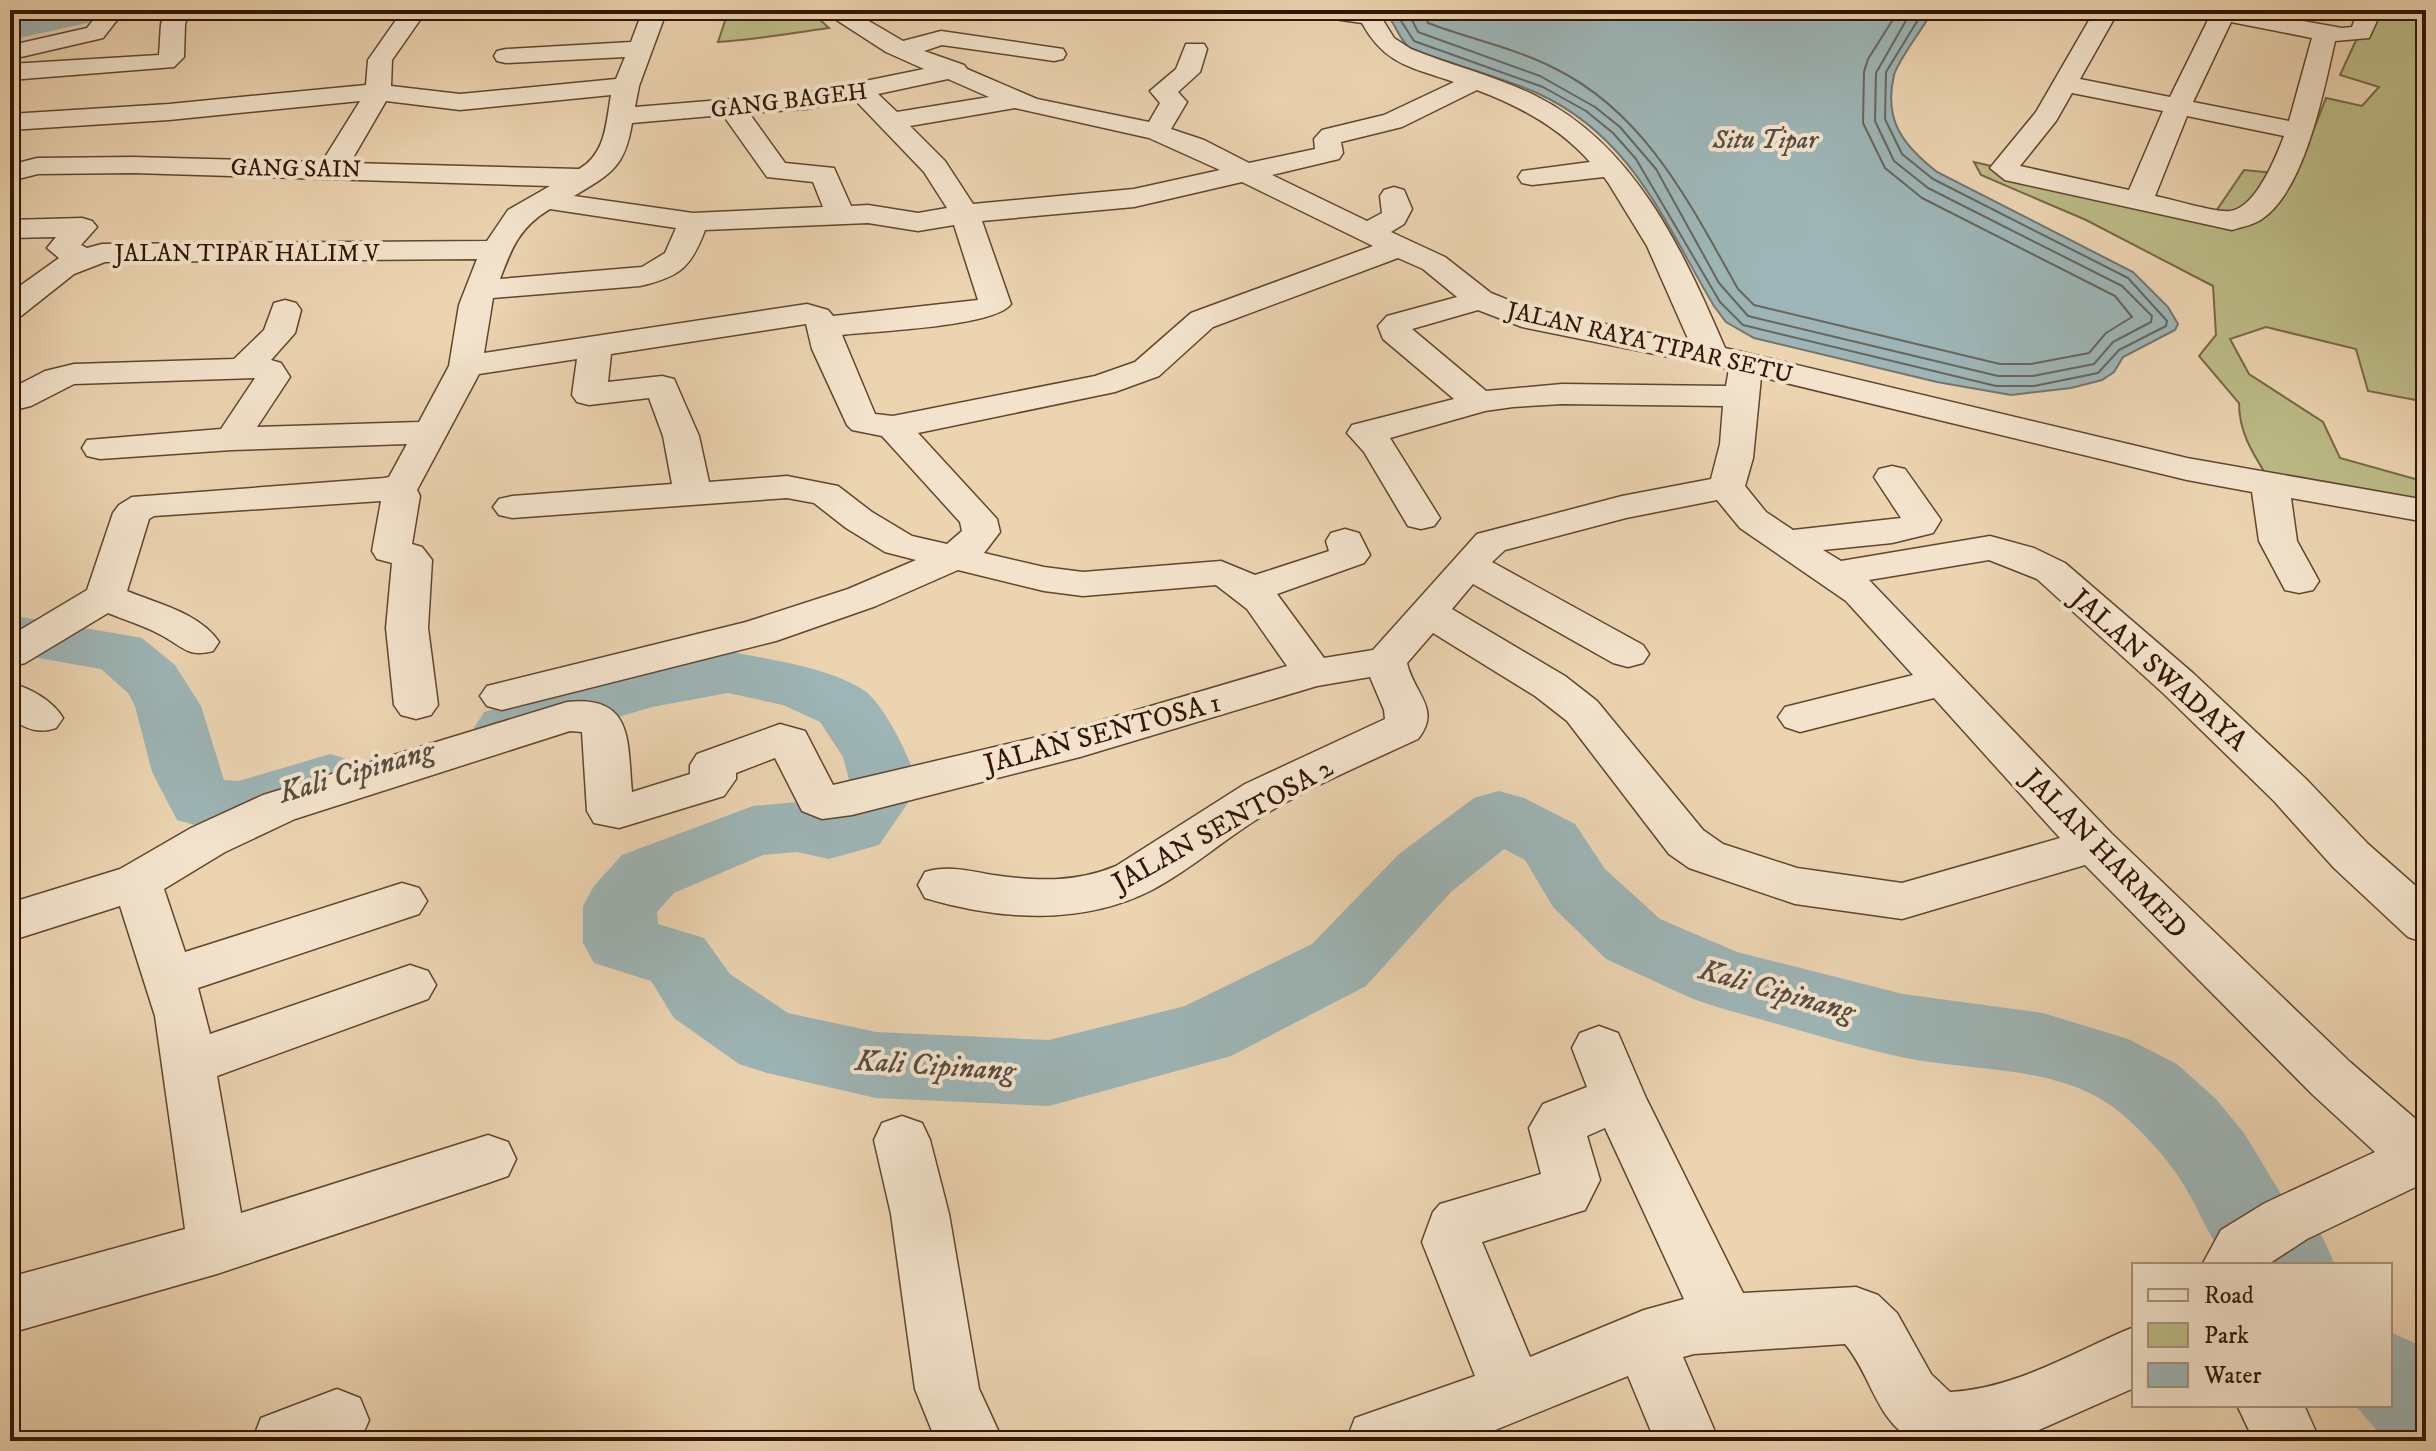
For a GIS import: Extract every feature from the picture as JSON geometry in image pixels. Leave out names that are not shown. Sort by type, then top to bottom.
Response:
[{"type":"street","points":[[10,63],[18,51],[95,33],[109,15],[131,10]]},
{"type":"street","points":[[10,72],[165,62],[172,57],[173,24],[178,10]]},
{"type":"street","points":[[332,169],[378,93],[380,60],[415,10]]},
{"type":"street","points":[[18,648],[102,599],[132,513],[145,505],[398,487],[407,479],[466,366],[470,325],[496,250],[518,216],[582,178],[608,160],[614,150],[637,49],[655,10]]},
{"type":"street","name":"JALAN RAYA TIPAR SETU","points":[[833,10],[901,49],[1041,109],[1156,132],[1245,171],[1447,272],[1480,300],[1522,317],[1711,355],[1743,379],[2145,460],[2386,504],[2418,524]]},
{"type":"street","points":[[1315,10],[1370,17],[1385,43],[1392,48],[1529,103],[1564,124],[1612,168],[1646,214],[1680,278],[1711,355]]},
{"type":"street","points":[[2107,10],[2047,115],[2004,168],[2015,174],[2217,220],[2246,218],[2274,187],[2300,131],[2325,33]]},
{"type":"street","points":[[2138,202],[2217,11],[2342,35],[2361,33],[2370,10]]},
{"type":"street","points":[[901,49],[941,38],[1054,54]]},
{"type":"street","points":[[506,56],[637,49]]},
{"type":"street","points":[[1156,132],[1174,102],[1163,91],[1187,72],[1195,49]]},
{"type":"street","name":"GANG BAGEH","points":[[10,122],[378,93],[411,94],[460,102],[623,101],[732,109],[862,92],[955,70]]},
{"type":"street","points":[[545,200],[693,222],[749,222],[868,214],[906,222],[1134,198],[1324,155],[1329,153],[1327,139],[1331,136],[1393,121],[1475,82]]},
{"type":"street","points":[[2066,84],[2300,131]]},
{"type":"street","points":[[824,327],[977,311],[995,304],[965,214],[935,167],[862,92]]},
{"type":"street","points":[[892,121],[1018,100]]},
{"type":"street","points":[[732,109],[777,171],[824,174],[840,215]]},
{"type":"street","points":[[23,170],[91,117]]},
{"type":"street","name":"GANG SAIN","points":[[23,170],[133,165],[582,178]]},
{"type":"street","points":[[1532,177],[1612,168]]},
{"type":"street","points":[[1369,232],[1394,218],[1398,209],[1394,196]]},
{"type":"street","points":[[481,290],[640,277],[662,272],[674,265],[693,222]]},
{"type":"street","points":[[10,229],[82,227],[62,248],[84,258]]},
{"type":"street","points":[[466,366],[800,313],[817,317],[824,327],[829,349],[859,418],[864,423],[893,427],[1052,396],[1129,377],[1147,369],[1202,320],[1399,247]]},
{"type":"street","name":"JALAN TIPAR HALIM V","points":[[11,307],[63,267],[84,258],[120,251],[496,250]]},
{"type":"street","points":[[1479,402],[1395,332],[1394,326],[1480,300]]},
{"type":"street","points":[[245,367],[279,333],[285,310]]},
{"type":"street","points":[[595,347],[589,395],[662,386],[681,436],[693,495]]},
{"type":"street","points":[[10,401],[65,375],[245,367],[269,370],[273,377],[232,439]]},
{"type":"street","points":[[1386,661],[1481,550],[1504,537],[1622,507],[1726,487],[1736,466],[1743,379],[1479,402],[1438,416],[1365,433],[1379,447],[1421,518]]},
{"type":"street","points":[[502,696],[813,617],[879,592],[953,557],[974,543],[981,532],[978,519],[893,427]]},
{"type":"street","points":[[100,448],[232,439],[432,432]]},
{"type":"street","points":[[1785,542],[1892,531],[1920,525],[1922,520],[1892,477]]},
{"type":"street","points":[[2270,484],[2278,541],[2299,581]]},
{"type":"street","points":[[398,487],[401,496],[391,551],[408,555],[412,560],[407,628],[416,705]]},
{"type":"street","points":[[512,507],[787,487],[806,489],[838,501],[859,520],[899,544],[1067,583],[1221,573],[1233,576],[1252,589],[1313,673]]},
{"type":"street","name":"JALAN HARMED","points":[[1726,487],[1753,520],[1860,592],[2094,845],[2331,1078],[2423,1156],[2253,1245]]},
{"type":"street","points":[[1252,589],[1343,559],[1350,555],[1345,541]]},
{"type":"street","name":"JALAN SWADAYA","points":[[1836,574],[1990,548],[2020,556],[2051,571],[2179,684],[2290,790],[2351,856],[2426,924]]},
{"type":"street","points":[[1468,565],[1628,654]]},
{"type":"street","points":[[102,599],[177,626],[198,642]]},
{"type":"street","points":[[1428,612],[1550,686],[1582,711],[1686,842],[1696,850],[1771,879],[1795,886],[1902,901],[2094,845]]},
{"type":"street","name":"JALAN SENTOSA 1","points":[[137,882],[208,840],[279,807],[577,716],[594,718],[604,728],[610,811],[619,812],[708,785],[713,779],[713,765],[780,739],[789,742],[818,800],[830,803],[1080,742],[1313,673],[1386,661]]},
{"type":"street","name":"JALAN SENTOSA 2","points":[[942,885],[1023,896],[1069,897],[1121,886],[1242,807],[1304,774],[1402,729],[1407,723],[1406,710],[1386,661]]},
{"type":"street","points":[[1800,717],[1942,682]]},
{"type":"street","points":[[10,922],[137,882],[181,1016],[217,1247]]},
{"type":"street","points":[[169,977],[402,901]]},
{"type":"street","points":[[188,1064],[410,985]]},
{"type":"street","points":[[1514,1394],[1452,1242],[1454,1231],[1461,1222],[1565,1192],[1571,1180],[1557,1128],[1609,1073],[1726,1323]]},
{"type":"street","points":[[902,1140],[920,1214],[947,1389],[971,1441]]},
{"type":"street","points":[[10,1305],[217,1247],[488,1159]]},
{"type":"street","points":[[1378,1441],[1514,1394],[1644,1339],[1694,1325],[1856,1315],[1871,1325],[1881,1339],[1907,1394],[1926,1413],[1946,1423],[1972,1422],[1999,1414],[2132,1358]]},
{"type":"street","points":[[1644,1339],[1687,1441]]},
{"type":"street","points":[[2270,1407],[2288,1441]]},
{"type":"green space","points":[[724,10],[809,10],[829,28],[718,42],[728,12]]},
{"type":"green space","points":[[2370,10],[2426,10],[2426,402],[2368,391],[2356,349],[2266,327],[2230,339],[2249,374],[2323,422],[2340,458],[2426,482],[2426,509],[2270,481],[2245,434],[2239,403],[2199,356],[2216,335],[2213,286],[2086,220],[1981,175],[1974,162],[2212,217],[2244,170],[2296,175],[2326,98],[2362,106],[2379,87],[2340,75]]},
{"type":"water","name":"Situ Tipar","points":[[1374,10],[1933,10],[1894,75],[1891,106],[1906,142],[1937,172],[2133,272],[2168,307],[2178,324],[2175,330],[2123,357],[2114,372],[2102,380],[2071,388],[2011,395],[1937,382],[1754,338],[1726,322],[1642,184],[1622,157],[1598,133],[1570,111],[1537,93],[1410,48],[1387,16]]},
{"type":"waterway","name":"Kali Cipinang","points":[[10,29],[102,10]]},
{"type":"waterway","name":"Kali Cipinang","points":[[10,634],[120,652],[152,680],[168,706],[186,772],[202,803],[239,805],[330,778]]},
{"type":"waterway","name":"Kali Cipinang","points":[[507,728],[646,687],[728,672],[801,688],[843,707],[876,755],[885,787],[854,827],[829,834],[797,827],[753,831],[648,874],[620,906],[621,943],[677,959],[702,996],[767,1041],[876,1065],[1049,1073],[1203,1033],[1339,965],[1425,873],[1499,816],[1550,842],[1579,888],[1633,939],[1720,978],[1903,1026],[2043,1045],[2099,1062],[2148,1088],[2187,1124],[2214,1159],[2253,1227],[2288,1263]]},
{"type":"waterway","name":"Kali Cipinang","points":[[2392,1379],[2426,1415]]}]
